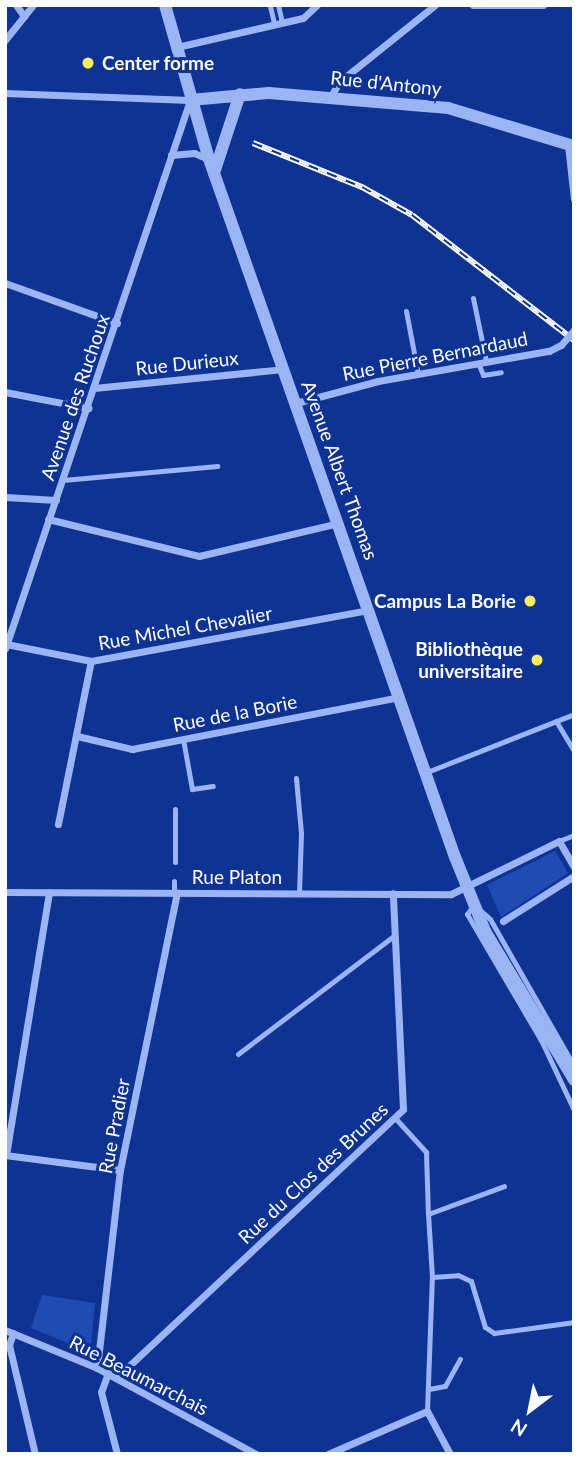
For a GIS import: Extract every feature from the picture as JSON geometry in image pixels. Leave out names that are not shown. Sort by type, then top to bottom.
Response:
[{"type":"street","points":[[16,5],[24,16]]},
{"type":"street","points":[[5,40],[33,5]]},
{"type":"street","name":"Avenue Albert Thomas","points":[[165,5],[190,100],[214,174],[466,887],[573,1077]]},
{"type":"street","points":[[177,47],[303,18],[317,5]]},
{"type":"street","points":[[331,96],[339,82],[435,5]]},
{"type":"street","points":[[472,5],[543,5]]},
{"type":"street","points":[[5,93],[190,100]]},
{"type":"street","points":[[214,174],[240,94]]},
{"type":"street","name":"Rue d'Antony","points":[[190,100],[240,94],[331,96],[448,108],[571,146]]},
{"type":"street","name":"Avenue des Ruchoux","points":[[6,647],[190,100]]},
{"type":"street","points":[[571,146],[574,199]]},
{"type":"street","points":[[171,155],[194,153],[209,159]]},
{"type":"street","points":[[5,284],[117,323]]},
{"type":"street","name":"Rue Pierre Bernardaud","points":[[296,402],[561,345],[574,330]]},
{"type":"street","name":"Rue Durieux","points":[[94,388],[283,369]]},
{"type":"street","points":[[5,392],[88,408]]},
{"type":"street","points":[[5,497],[56,500]]},
{"type":"street","points":[[48,519],[200,556],[339,523]]},
{"type":"street","name":"Rue Michel Chevalier","points":[[6,647],[92,661],[369,610]]},
{"type":"street","points":[[58,824],[92,661]]},
{"type":"street","name":"Rue de la Borie","points":[[77,736],[132,749],[399,697]]},
{"type":"street","points":[[559,841],[574,867]]},
{"type":"street","name":"Rue Platon","points":[[5,892],[451,894],[559,841]]},
{"type":"street","points":[[503,921],[574,876]]},
{"type":"street","points":[[49,892],[6,1155],[120,1170]]},
{"type":"street","name":"Rue Pradier","points":[[97,1368],[120,1170],[176,893]]},
{"type":"street","name":"Rue du Clos des Brunes","points":[[116,1378],[396,1119],[405,1097],[393,893]]},
{"type":"street","points":[[9,1332],[9,1345],[35,1454]]},
{"type":"street","name":"Rue Beaumarchais","points":[[9,1332],[108,1373],[257,1454]]},
{"type":"street","points":[[108,1373],[101,1392],[117,1454]]},
{"type":"street","points":[[328,1454],[427,1411],[450,1454]]},
{"type":"lane","points":[[278,5],[278,23]]},
{"type":"lane","points":[[270,6],[278,23]]},
{"type":"lane","points":[[473,298],[483,375],[501,372]]},
{"type":"lane","points":[[406,311],[418,374]]},
{"type":"lane","points":[[63,480],[218,466]]},
{"type":"lane","points":[[425,773],[574,714]]},
{"type":"lane","points":[[556,721],[574,751]]},
{"type":"lane","points":[[183,739],[192,789],[213,786]]},
{"type":"lane","points":[[296,778],[302,833],[299,893]]},
{"type":"lane","points":[[175,809],[175,862]]},
{"type":"lane","points":[[559,841],[574,835]]},
{"type":"lane","points":[[174,881],[176,893]]},
{"type":"lane","points":[[474,905],[467,914],[541,1040],[574,1110]]},
{"type":"lane","points":[[238,1054],[396,935]]},
{"type":"lane","points":[[396,1119],[426,1152],[432,1277],[427,1411]]},
{"type":"lane","points":[[428,1214],[504,1186]]},
{"type":"lane","points":[[432,1277],[458,1275],[471,1281],[482,1322],[494,1333],[574,1322]]},
{"type":"lane","points":[[429,1389],[444,1386],[460,1359]]},
{"type":"shaded area","points":[[555,851],[568,873],[501,917],[487,885]]},
{"type":"shaded area","points":[[42,1295],[95,1303],[91,1345],[80,1348],[31,1328]]},
{"type":"railway","points":[[253,143],[362,187],[412,215],[574,340]]},
{"type":"place","name":"Center forme","points":[[88,63]]},
{"type":"place","name":"Campus La Borie","points":[[530,601]]},
{"type":"place","name":"Bibliothèque universitaire","points":[[537,660]]}]
